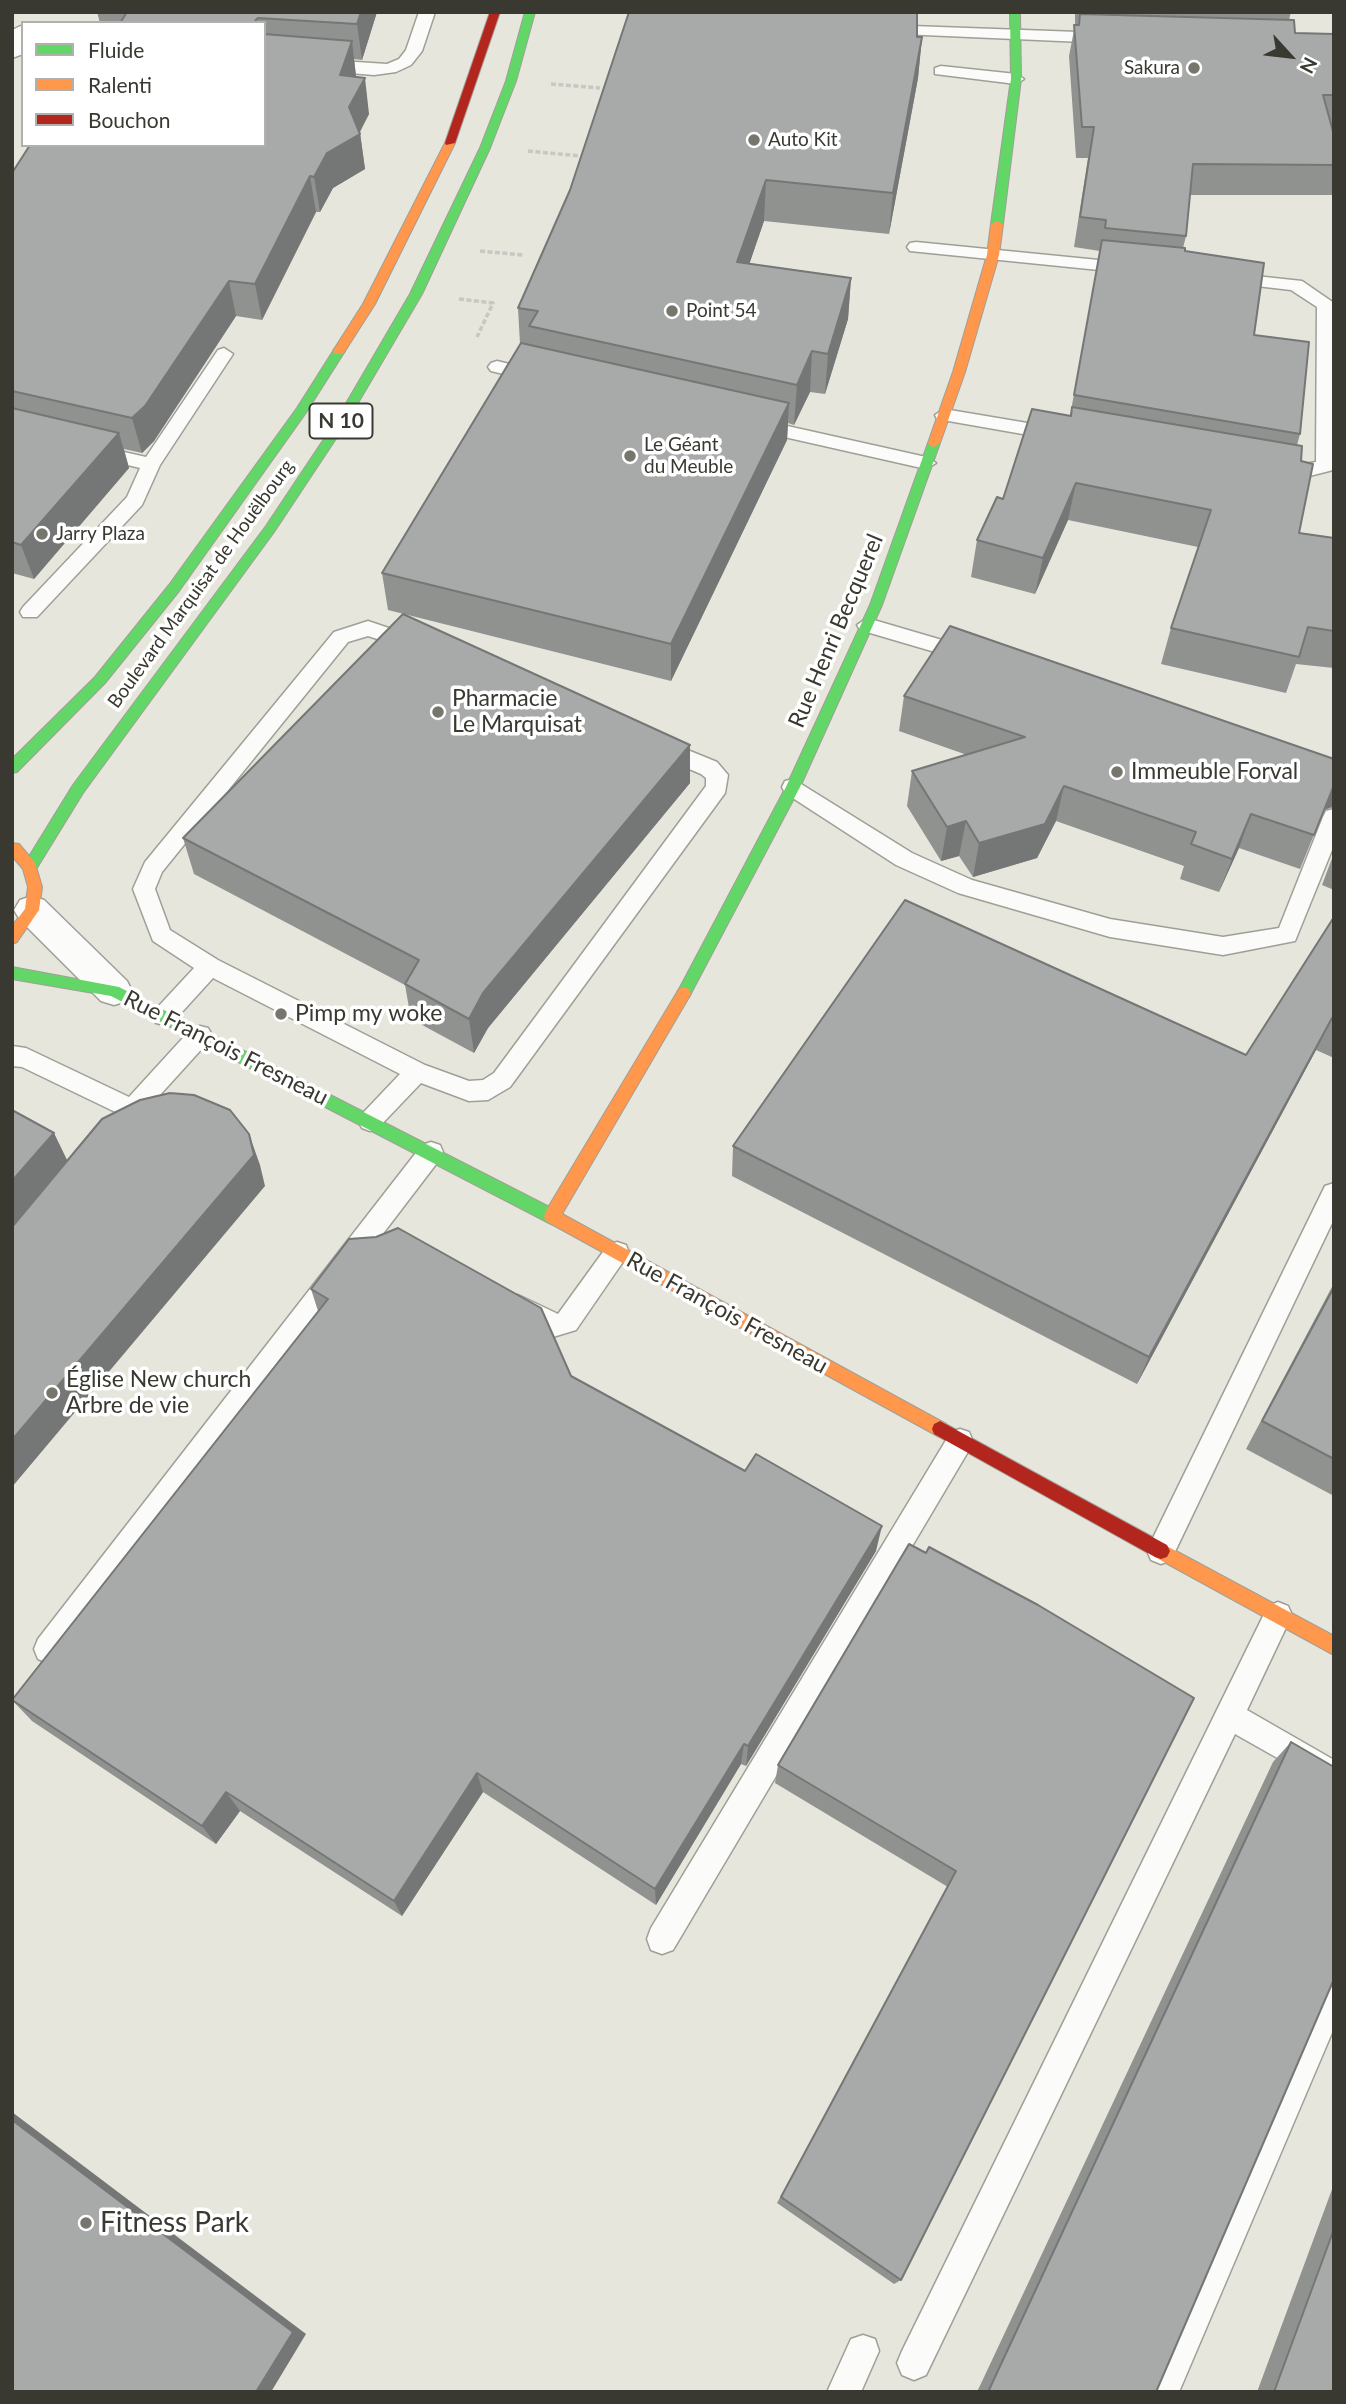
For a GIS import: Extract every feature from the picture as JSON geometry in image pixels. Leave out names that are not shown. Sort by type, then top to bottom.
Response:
[{"type":"street","name":"Boulevard Marquisat de Houëlbourg","points":[[12,768],[108,670],[174,588],[301,411],[369,304],[430,187],[471,91],[495,12]]},
{"type":"street","name":"Boulevard Marquisat de Houëlbourg","points":[[30,867],[78,789],[270,530],[339,425],[416,294],[485,148],[511,81],[530,12]]},
{"type":"street","name":"Rue Henri Becquerel","points":[[552,1216],[708,952],[793,787],[867,625],[960,372],[993,255],[1016,79],[1015,12]]},
{"type":"street","points":[[12,51],[21,35]]},
{"type":"street","points":[[12,847],[30,867],[35,887],[22,924]]},
{"type":"street","name":"Rue François Fresneau","points":[[22,924],[114,991],[552,1216],[1334,1646]]},
{"type":"street","name":"Rue François Fresneau","points":[[12,972],[114,991]]},
{"type":"lane","points":[[266,61],[374,71],[390,68],[405,62],[414,51],[427,12]]},
{"type":"lane","points":[[951,12],[952,33]]},
{"type":"lane","points":[[870,29],[1126,38]]},
{"type":"lane","points":[[941,71],[1016,79]]},
{"type":"lane","points":[[916,247],[1145,270]]},
{"type":"lane","points":[[1213,276],[1296,285],[1326,306],[1326,466],[1290,475],[1264,471]]},
{"type":"lane","points":[[30,612],[135,500],[150,464],[224,354]]},
{"type":"lane","points":[[497,367],[549,379]]},
{"type":"lane","points":[[944,415],[1077,438]]},
{"type":"lane","points":[[736,421],[926,463]]},
{"type":"lane","points":[[75,446],[150,464]]},
{"type":"lane","points":[[867,625],[986,660]]},
{"type":"lane","points":[[431,651],[368,628],[341,637],[153,868],[144,889],[161,935],[210,966],[417,1072],[469,1091],[488,1090],[502,1080],[717,787],[717,775],[709,768],[645,741]]},
{"type":"lane","points":[[793,787],[904,859],[966,887],[1110,928],[1223,946],[1287,935],[1334,817]]},
{"type":"lane","points":[[164,1016],[210,966]]},
{"type":"lane","points":[[115,1130],[200,1034]]},
{"type":"lane","points":[[12,1056],[26,1058],[132,1110]]},
{"type":"lane","points":[[370,1121],[417,1072]]},
{"type":"lane","points":[[48,1649],[431,1152]]},
{"type":"lane","points":[[1161,1551],[1334,1193]]},
{"type":"lane","points":[[374,1226],[398,1240]]},
{"type":"lane","points":[[493,1293],[553,1326],[560,1325],[567,1322],[617,1253]]},
{"type":"lane","points":[[662,1939],[960,1441]]},
{"type":"lane","points":[[914,2363],[1279,1615]]},
{"type":"lane","points":[[1230,1716],[1334,1776]]},
{"type":"lane","points":[[1162,2392],[1334,1991]]},
{"type":"lane","points":[[844,2392],[863,2351]]},
{"type":"path","points":[[485,148],[580,156]]},
{"type":"path","points":[[416,294],[493,303],[471,348],[477,358],[497,367]]},
{"type":"building","points":[[127,12],[361,12],[357,24],[258,18],[255,21],[121,21]]},
{"type":"building","points":[[629,12],[917,12],[917,37],[922,37],[893,193],[766,180],[737,262],[851,278],[828,354],[812,351],[797,385],[529,326],[538,311],[518,308],[570,190]]},
{"type":"building","points":[[1080,14],[1294,20],[1295,33],[1334,34],[1334,95],[1323,95],[1334,135],[1334,165],[1193,164],[1186,236],[1105,228],[1106,220],[1080,217],[1094,127],[1082,127],[1074,25],[1079,25]]},
{"type":"building","points":[[266,34],[352,41],[340,75],[365,78],[349,107],[360,134],[327,153],[314,177],[310,176],[255,284],[229,281],[145,406],[132,418],[12,391],[12,173],[29,147],[266,147]]},
{"type":"building","points":[[1102,240],[1185,248],[1185,251],[1264,263],[1254,335],[1309,342],[1300,434],[1074,395]]},
{"type":"building","points":[[521,343],[789,403],[671,644],[382,573]]},
{"type":"building","points":[[1072,407],[1302,446],[1301,461],[1313,464],[1299,533],[1334,538],[1334,631],[1308,627],[1299,657],[1171,628],[1211,510],[1076,483],[1043,558],[977,540],[997,497],[1003,499],[1032,409],[1071,416]]},
{"type":"building","points":[[12,408],[119,433],[21,545],[12,542]]},
{"type":"building","points":[[403,614],[690,745],[483,993],[469,1019],[405,984],[419,960],[183,838]]},
{"type":"building","name":"Immeuble Forval","points":[[950,626],[1334,759],[1334,785],[1314,835],[1251,814],[1232,859],[1191,844],[1196,832],[1064,786],[1045,824],[979,843],[966,821],[947,827],[912,771],[1025,737],[904,696]]},
{"type":"building","points":[[905,900],[1246,1055],[1334,917],[1334,1019],[1332,1018],[1149,1357],[733,1146]]},
{"type":"building","name":"Église New church Arbre de vie","points":[[170,1093],[194,1095],[230,1110],[249,1134],[254,1155],[12,1440],[12,1227],[102,1119],[140,1100]]},
{"type":"building","points":[[12,1110],[54,1133],[12,1181]]},
{"type":"building","points":[[398,1228],[541,1308],[571,1376],[745,1471],[756,1454],[882,1526],[748,1746],[744,1744],[655,1889],[477,1773],[394,1901],[226,1792],[202,1826],[12,1700],[328,1299],[311,1289],[349,1239],[376,1237]]},
{"type":"building","points":[[1334,1287],[1334,1459],[1262,1421]]},
{"type":"building","points":[[909,1544],[926,1553],[929,1547],[1038,1605],[1194,1698],[901,2280],[781,2197],[956,1871],[778,1765]]},
{"type":"building","points":[[1291,1742],[1334,1767],[1334,1979],[1156,2392],[988,2392]]},
{"type":"building","name":"Fitness Park","points":[[12,2120],[293,2332],[256,2392],[12,2392]]},
{"type":"building","points":[[1334,2229],[1334,2392],[1274,2392]]},
{"type":"traffic: fast","points":[[30,867],[78,789],[270,529],[339,425],[416,294],[485,148],[511,81],[530,12]]},
{"type":"traffic: fast","points":[[997,224],[1016,79],[1015,12]]},
{"type":"traffic: fast","points":[[12,768],[100,680],[174,588],[301,411],[339,351]]},
{"type":"traffic: fast","points":[[684,993],[793,787],[876,605],[934,443]]},
{"type":"traffic: fast","points":[[12,973],[114,991],[557,1219]]},
{"type":"traffic: slow","points":[[339,351],[369,304],[450,143]]},
{"type":"traffic: slow","points":[[934,443],[959,372],[993,255],[997,224]]},
{"type":"traffic: slow","points":[[12,938],[32,910],[35,887],[30,867],[14,848]]},
{"type":"traffic: slow","points":[[552,1216],[684,993]]},
{"type":"traffic: slow","points":[[557,1219],[940,1429]]},
{"type":"traffic: slow","points":[[1161,1551],[1334,1646]]},
{"type":"traffic: jam","points":[[450,143],[495,12]]},
{"type":"traffic: jam","points":[[940,1429],[1161,1551]]},
{"type":"place","name":"Sakura","points":[[1194,68]]},
{"type":"place","name":"Auto Kit","points":[[754,140]]},
{"type":"place","name":"Point 54","points":[[672,311]]},
{"type":"place","name":"Le Géant du Meuble","points":[[630,456]]},
{"type":"place","name":"Jarry Plaza","points":[[42,534]]},
{"type":"place","name":"Pharmacie Le Marquisat","points":[[438,712]]},
{"type":"place","name":"Immeuble Forval","points":[[1117,772]]},
{"type":"place","name":"Pimp my woke","points":[[281,1014]]},
{"type":"place","name":"Église New church Arbre de vie","points":[[52,1393]]},
{"type":"place","name":"Fitness Park","points":[[86,2223]]}]
